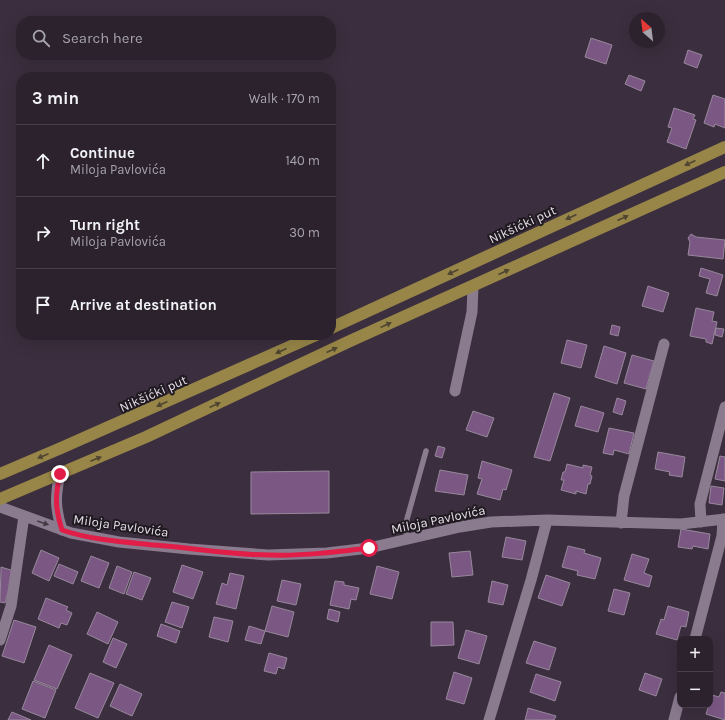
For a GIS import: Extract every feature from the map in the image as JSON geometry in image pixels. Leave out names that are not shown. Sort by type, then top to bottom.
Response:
[{"type":"main road","name":"Nikšićki put","points":[[336,326],[725,147]]},
{"type":"main road","points":[[0,499],[165,428],[350,341],[725,172]]},
{"type":"main road","points":[[343,322],[350,341]]},
{"type":"main road","name":"Nikšićki put","points":[[0,474],[305,340]]},
{"type":"street","points":[[455,391],[472,312],[473,286]]},
{"type":"street","points":[[621,523],[624,496],[664,344]]},
{"type":"street","points":[[701,522],[700,504],[725,407]]},
{"type":"street","name":"Miloja Pavlovića","points":[[60,474],[56,499],[57,514],[62,530]]},
{"type":"street","name":"Miloja Pavlovića","points":[[0,507],[71,533],[119,542],[268,555],[327,553],[369,548],[491,522],[547,520],[682,524],[724,519]]},
{"type":"street","points":[[0,640],[11,606],[24,516]]},
{"type":"street","points":[[696,636],[722,536],[724,519]]},
{"type":"street","points":[[489,720],[531,580],[547,520]]},
{"type":"street","points":[[674,720],[677,708]]},
{"type":"lane","points":[[407,540],[407,519],[426,451]]},
{"type":"building","points":[[591,38],[612,45],[606,64],[585,57]]},
{"type":"building","points":[[688,50],[702,55],[697,68],[684,63]]},
{"type":"building","points":[[629,75],[645,81],[641,91],[625,84]]},
{"type":"building","points":[[713,95],[725,99],[725,128],[715,124],[714,127],[704,123]]},
{"type":"building","points":[[674,108],[695,115],[693,119],[696,120],[686,149],[667,142],[672,128],[668,127]]},
{"type":"building","points":[[691,234],[696,237],[725,240],[723,259],[688,255],[690,242],[688,238]]},
{"type":"building","points":[[701,268],[723,275],[717,296],[706,293],[710,279],[699,276]]},
{"type":"building","points":[[648,286],[669,293],[663,312],[642,306]]},
{"type":"building","points":[[696,308],[714,312],[712,321],[717,322],[712,344],[706,342],[706,339],[690,336]]},
{"type":"building","points":[[612,325],[620,327],[618,336],[610,334]]},
{"type":"building","points":[[716,328],[724,329],[722,337],[715,335]]},
{"type":"building","points":[[567,340],[587,345],[581,368],[561,363]]},
{"type":"building","points":[[604,346],[626,353],[617,384],[595,377]]},
{"type":"building","points":[[632,355],[654,361],[646,389],[624,383]]},
{"type":"building","points":[[554,393],[570,398],[550,461],[534,457]]},
{"type":"building","points":[[617,398],[626,401],[622,415],[613,412]]},
{"type":"building","points":[[581,406],[604,413],[598,432],[575,426]]},
{"type":"building","points":[[473,411],[494,418],[487,437],[466,430]]},
{"type":"building","points":[[609,428],[634,433],[629,454],[614,450],[613,455],[603,453]]},
{"type":"building","points":[[438,446],[445,448],[442,458],[435,456]]},
{"type":"building","points":[[658,452],[685,457],[682,477],[669,475],[670,472],[655,469]]},
{"type":"building","points":[[720,456],[725,457],[725,481],[715,479]]},
{"type":"building","points":[[482,461],[512,470],[506,490],[503,489],[500,500],[477,494],[482,479],[478,478]]},
{"type":"building","points":[[567,464],[583,468],[583,465],[592,467],[590,475],[592,476],[590,484],[588,484],[586,494],[576,491],[576,494],[561,490],[564,480],[561,480]]},
{"type":"building","points":[[440,470],[468,475],[464,495],[435,491]]},
{"type":"building","points":[[329,471],[329,513],[251,514],[251,472]]},
{"type":"building","points":[[711,486],[724,488],[722,505],[709,503]]},
{"type":"building","points":[[681,529],[710,534],[708,549],[693,546],[692,549],[678,547]]},
{"type":"building","points":[[506,537],[526,541],[522,560],[502,557]]},
{"type":"building","points":[[568,546],[585,550],[584,553],[601,558],[595,579],[577,575],[578,571],[562,567]]},
{"type":"building","points":[[41,550],[59,558],[49,581],[32,573]]},
{"type":"building","points":[[470,551],[473,575],[452,577],[449,553]]},
{"type":"building","points":[[632,554],[649,559],[644,573],[652,576],[649,587],[624,580]]},
{"type":"building","points":[[91,556],[109,563],[99,588],[81,581]]},
{"type":"building","points":[[59,564],[78,572],[73,584],[54,576]]},
{"type":"building","points":[[182,565],[203,572],[193,599],[173,592]]},
{"type":"building","points":[[117,566],[132,572],[124,594],[109,588]]},
{"type":"building","points":[[377,566],[399,572],[392,599],[370,594]]},
{"type":"building","points":[[1,567],[14,571],[5,603],[0,602]]},
{"type":"building","points":[[134,572],[151,578],[142,600],[126,594]]},
{"type":"building","points":[[230,573],[244,576],[236,609],[216,604],[222,583],[227,585]]},
{"type":"building","points":[[546,575],[570,583],[562,606],[538,598]]},
{"type":"building","points":[[282,580],[301,584],[296,605],[277,601]]},
{"type":"building","points":[[335,581],[344,582],[344,585],[359,588],[356,600],[351,599],[349,609],[330,605]]},
{"type":"building","points":[[492,581],[508,585],[503,605],[488,602]]},
{"type":"building","points":[[614,589],[630,593],[624,615],[608,611]]},
{"type":"building","points":[[46,598],[68,607],[66,610],[72,613],[67,625],[61,623],[59,628],[38,619]]},
{"type":"building","points":[[172,602],[189,607],[182,628],[165,622]]},
{"type":"building","points":[[272,606],[294,612],[288,637],[265,631]]},
{"type":"building","points":[[668,606],[689,612],[686,627],[681,626],[677,640],[656,634],[661,619],[664,620]]},
{"type":"building","points":[[329,609],[340,612],[338,622],[327,619]]},
{"type":"building","points":[[97,612],[118,622],[108,644],[87,634]]},
{"type":"building","points":[[214,617],[233,621],[228,642],[209,637]]},
{"type":"building","points":[[14,620],[36,627],[24,663],[2,656]]},
{"type":"building","points":[[431,622],[453,622],[454,645],[431,646]]},
{"type":"building","points":[[161,624],[180,631],[176,643],[157,636]]},
{"type":"building","points":[[249,626],[265,631],[261,644],[245,640]]},
{"type":"building","points":[[466,630],[487,636],[479,664],[458,658]]},
{"type":"building","points":[[113,638],[127,644],[116,668],[103,662]]},
{"type":"building","points":[[534,641],[556,648],[549,670],[526,663]]},
{"type":"building","points":[[49,645],[72,655],[57,689],[34,680]]},
{"type":"building","points":[[269,653],[287,658],[284,669],[278,667],[276,674],[264,671]]},
{"type":"building","points":[[454,672],[472,678],[464,704],[446,699]]},
{"type":"building","points":[[90,673],[114,683],[98,718],[75,708]]},
{"type":"building","points":[[645,673],[662,679],[656,696],[639,690]]},
{"type":"building","points":[[536,674],[561,682],[555,701],[530,692]]},
{"type":"building","points":[[33,681],[56,690],[45,718],[22,709]]},
{"type":"building","points":[[120,684],[142,694],[132,716],[110,706]]},
{"type":"building","points":[[721,692],[725,693],[725,720],[706,714],[708,708],[713,708],[713,695],[719,697]]},
{"type":"building","points":[[528,708],[556,716],[554,720],[525,720]]},
{"type":"building","points":[[12,712],[31,720],[8,720]]},
{"type":"route","points":[[60,474],[56,492],[57,514],[62,530],[71,533],[119,542],[246,554],[295,555],[369,548]]}]
